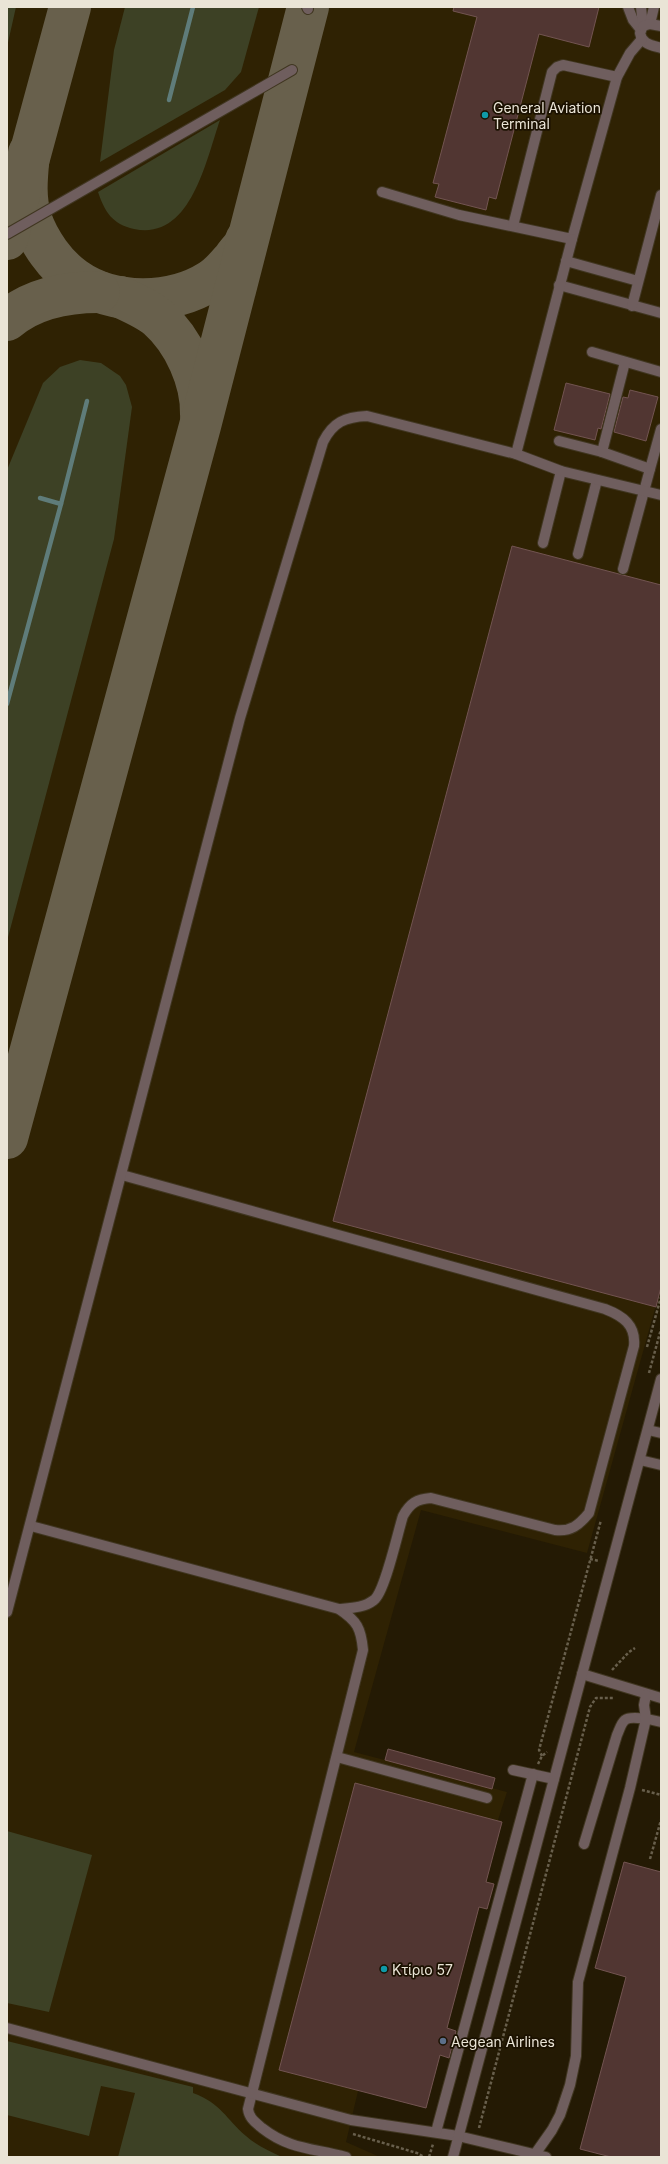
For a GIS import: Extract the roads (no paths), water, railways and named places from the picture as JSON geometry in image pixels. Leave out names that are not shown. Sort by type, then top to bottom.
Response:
[{"type":"street","points":[[628,7],[633,20],[644,30]]},
{"type":"street","points":[[642,7],[644,30],[648,44],[661,48]]},
{"type":"street","points":[[516,454],[559,285],[617,77],[644,30],[654,7]]},
{"type":"street","points":[[644,30],[661,26]]},
{"type":"street","points":[[513,226],[552,72],[557,67],[563,65],[617,77]]},
{"type":"street","points":[[7,234],[292,70]]},
{"type":"street","points":[[382,192],[459,215],[572,239]]},
{"type":"street","points":[[632,306],[661,195]]},
{"type":"street","points":[[566,261],[638,281]]},
{"type":"street","points":[[559,285],[661,313]]},
{"type":"street","points":[[592,352],[661,372]]},
{"type":"street","points":[[602,452],[625,362]]},
{"type":"street","points":[[7,1612],[31,1526],[240,718],[323,442],[329,430],[341,422],[353,417],[367,416],[516,454],[562,471],[661,495]]},
{"type":"street","points":[[623,569],[661,429]]},
{"type":"street","points":[[559,440],[602,452],[650,469]]},
{"type":"street","points":[[543,543],[562,471]]},
{"type":"street","points":[[578,554],[597,480]]},
{"type":"street","points":[[122,1175],[605,1309],[624,1318],[630,1326],[634,1337],[634,1346],[589,1513],[583,1521],[576,1527],[564,1531],[556,1530],[431,1498],[422,1499],[407,1508],[403,1516],[379,1595],[368,1604],[360,1607],[339,1609]]},
{"type":"street","points":[[453,2157],[661,1379]]},
{"type":"street","points":[[648,1430],[661,1433]]},
{"type":"street","points":[[640,1460],[661,1466]]},
{"type":"street","points":[[31,1526],[339,1609],[352,1618],[362,1635],[363,1650],[251,2092],[249,2114],[255,2122],[269,2134],[294,2146],[346,2157]]},
{"type":"street","points":[[582,1674],[646,1695],[661,1698]]},
{"type":"street","points":[[534,2156],[555,2125],[570,2085],[576,2056],[578,1982],[630,1788],[646,1719],[644,1705],[646,1695]]},
{"type":"street","points":[[584,1844],[617,1735],[622,1724],[628,1719],[646,1719],[661,1722]]},
{"type":"street","points":[[337,1757],[487,1798]]},
{"type":"street","points":[[513,1770],[554,1779]]},
{"type":"street","points":[[436,2132],[533,1774]]},
{"type":"street","points":[[7,2028],[251,2092],[351,2120],[458,2136],[534,2156],[546,2157]]},
{"type":"waterway","points":[[169,100],[193,7]]},
{"type":"waterway","points":[[40,498],[61,504],[87,401]]},
{"type":"waterway","points":[[7,704],[61,504]]},
{"type":"place","name":"General Aviation Terminal","points":[[485,115]]},
{"type":"place","name":"Κτίριο 57","points":[[384,1969]]},
{"type":"place","name":"Aegean Airlines","points":[[443,2041]]}]
